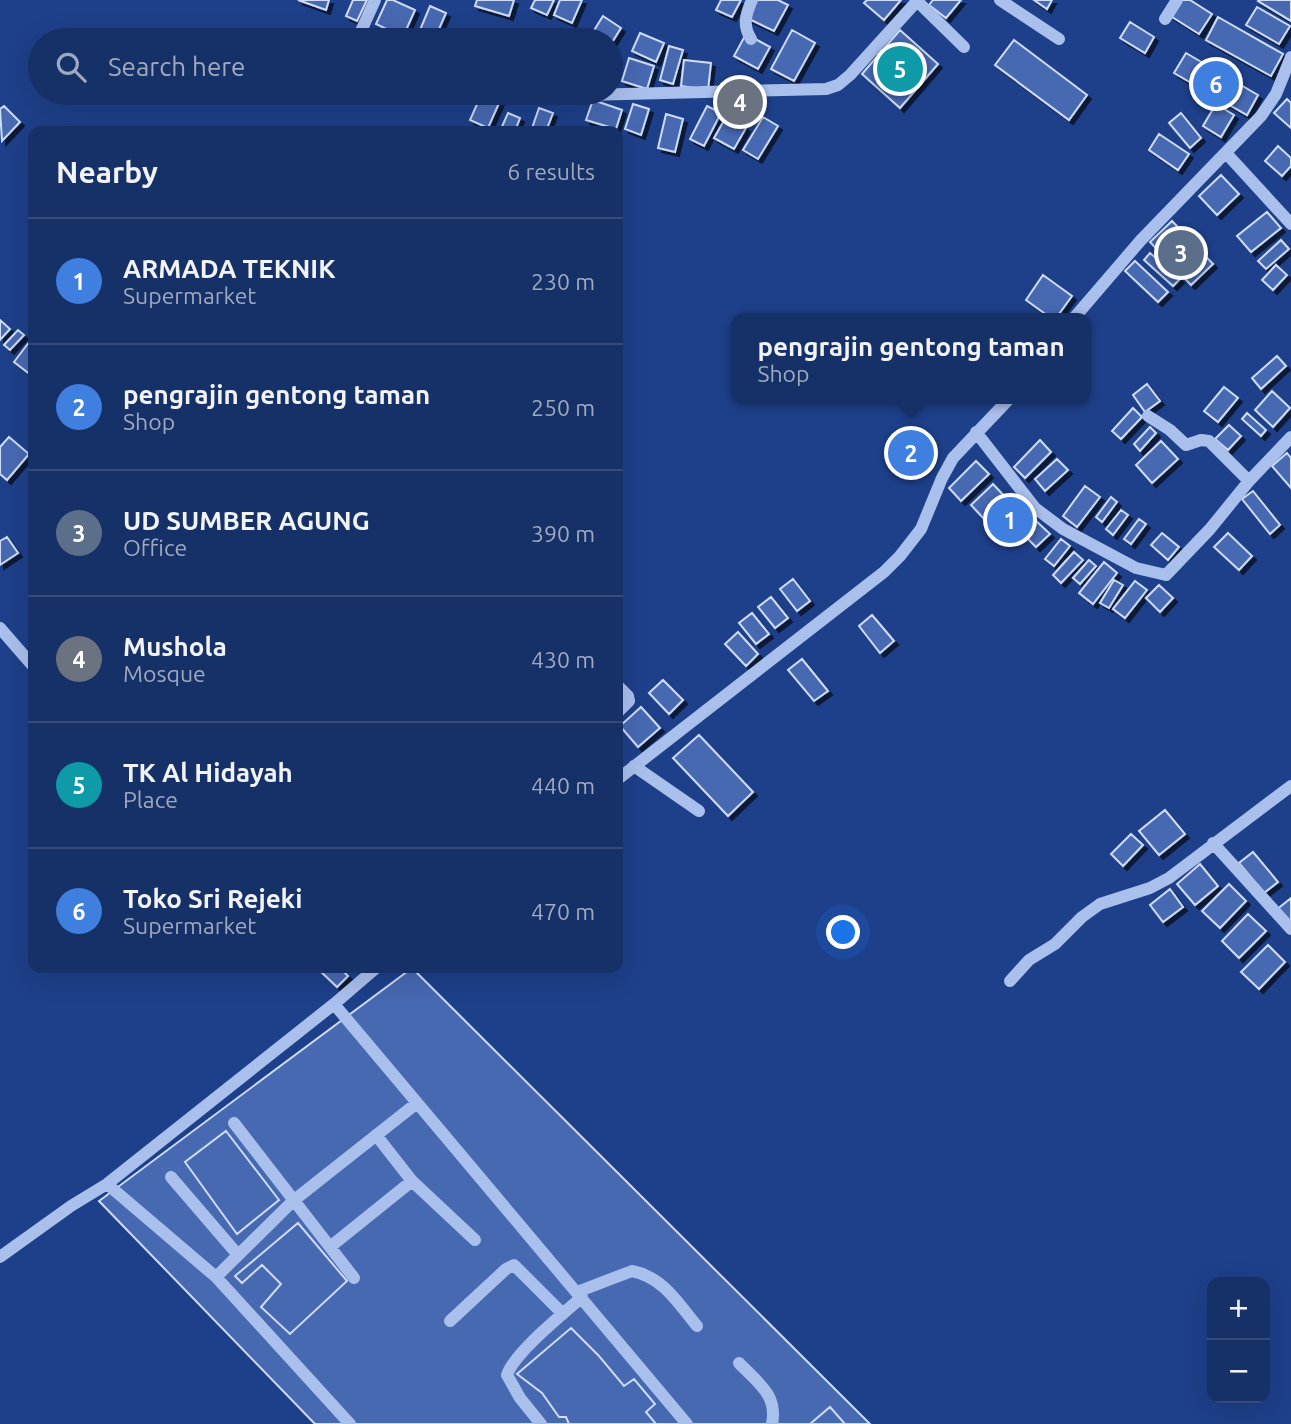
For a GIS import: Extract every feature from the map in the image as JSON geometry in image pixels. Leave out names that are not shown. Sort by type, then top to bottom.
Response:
[{"type":"street","points":[[362,28],[375,0]]},
{"type":"street","points":[[751,39],[745,22],[752,0]]},
{"type":"street","points":[[623,94],[826,89],[838,85],[850,75],[917,0],[964,47]]},
{"type":"street","points":[[1000,0],[1059,40]]},
{"type":"street","points":[[1165,19],[1177,0]]},
{"type":"street","points":[[1078,313],[1140,240],[1268,107],[1291,57]]},
{"type":"street","points":[[1226,153],[1291,224]]},
{"type":"street","points":[[623,775],[865,588],[900,556],[921,529],[953,458],[1004,404]]},
{"type":"street","points":[[1148,416],[1186,444],[1209,441],[1249,481]]},
{"type":"street","points":[[976,432],[1035,508],[1063,528],[1136,568],[1166,575],[1291,438]]},
{"type":"street","points":[[0,628],[28,660]]},
{"type":"street","points":[[623,691],[629,701],[623,707]]},
{"type":"street","points":[[635,766],[699,811]]},
{"type":"street","points":[[1010,981],[1029,960],[1055,944],[1082,916],[1100,904],[1150,888],[1169,878],[1291,786]]},
{"type":"street","points":[[1213,844],[1291,929]]},
{"type":"street","points":[[0,1257],[71,1206],[107,1184],[370,973]]},
{"type":"street","points":[[334,1004],[687,1424]]},
{"type":"street","points":[[216,1277],[293,1201],[417,1103]]},
{"type":"street","points":[[234,1123],[354,1278]]},
{"type":"street","points":[[376,1135],[412,1181],[474,1240]]},
{"type":"street","points":[[170,1178],[238,1255]]},
{"type":"street","points":[[330,1247],[412,1181]]},
{"type":"street","points":[[107,1184],[216,1277],[349,1424]]},
{"type":"street","points":[[450,1321],[506,1269],[514,1265],[563,1314]]},
{"type":"street","points":[[541,1424],[520,1398],[507,1375],[509,1368],[563,1314],[579,1294],[632,1271],[642,1273],[664,1286],[697,1326]]},
{"type":"street","points":[[739,1363],[772,1400],[775,1412],[772,1424]]},
{"type":"building","points":[[298,0],[329,0],[326,10]]},
{"type":"building","points":[[353,0],[367,0],[357,21],[346,16]]},
{"type":"building","points":[[387,0],[415,10],[407,28],[384,28],[376,24]]},
{"type":"building","points":[[477,0],[514,0],[509,16],[475,6]]},
{"type":"building","points":[[535,0],[554,0],[547,15],[531,8]]},
{"type":"building","points":[[560,0],[582,0],[572,23],[554,15]]},
{"type":"building","points":[[721,0],[741,0],[732,17],[716,10]]},
{"type":"building","points":[[756,0],[778,0],[788,5],[774,31],[747,18]]},
{"type":"building","points":[[867,0],[901,0],[884,20],[864,3]]},
{"type":"building","points":[[933,0],[961,0],[946,18],[929,5]]},
{"type":"building","points":[[1034,0],[1052,0],[1047,9]]},
{"type":"building","points":[[1178,0],[1190,0],[1212,14],[1199,34],[1169,15]]},
{"type":"building","points":[[1291,0],[1291,21],[1258,1]]},
{"type":"building","points":[[430,6],[446,13],[439,28],[421,28]]},
{"type":"building","points":[[1257,7],[1290,26],[1279,44],[1246,25]]},
{"type":"building","points":[[603,16],[621,28],[596,28]]},
{"type":"building","points":[[1218,17],[1283,54],[1271,76],[1206,40]]},
{"type":"building","points":[[1130,22],[1154,37],[1145,53],[1120,38]]},
{"type":"building","points":[[792,30],[815,43],[794,81],[771,69]]},
{"type":"building","points":[[900,30],[938,64],[900,108],[862,74]]},
{"type":"building","points":[[640,33],[664,43],[656,62],[632,51]]},
{"type":"building","points":[[746,34],[770,47],[758,69],[734,56]]},
{"type":"building","points":[[1014,40],[1087,95],[1069,120],[995,65]]},
{"type":"building","points":[[669,46],[683,50],[673,84],[660,80]]},
{"type":"building","points":[[1186,53],[1258,95],[1247,115],[1174,73]]},
{"type":"building","points":[[629,58],[654,66],[647,89],[623,81]]},
{"type":"building","points":[[684,60],[711,63],[708,90],[681,86]]},
{"type":"building","points":[[737,95],[750,96],[740,115],[728,108]]},
{"type":"building","points":[[1287,99],[1291,103],[1291,128],[1274,113]]},
{"type":"building","points":[[633,104],[649,109],[641,135],[625,129]]},
{"type":"building","points":[[1216,104],[1234,115],[1221,137],[1203,126]]},
{"type":"building","points":[[477,105],[498,105],[489,126],[470,120]]},
{"type":"building","points":[[591,105],[608,105],[622,110],[617,126],[586,120]]},
{"type":"building","points":[[4,106],[20,122],[2,141],[0,109]]},
{"type":"building","points":[[707,106],[721,113],[704,146],[690,139]]},
{"type":"building","points":[[539,108],[553,113],[548,126],[533,126]]},
{"type":"building","points":[[508,113],[520,118],[517,126],[502,126]]},
{"type":"building","points":[[1181,113],[1201,138],[1190,148],[1169,123]]},
{"type":"building","points":[[666,114],[683,119],[675,152],[658,148]]},
{"type":"building","points":[[726,117],[746,128],[734,149],[714,138]]},
{"type":"building","points":[[763,117],[778,126],[758,159],[743,150]]},
{"type":"building","points":[[1159,134],[1189,154],[1178,170],[1149,150]]},
{"type":"building","points":[[1278,146],[1291,158],[1291,166],[1282,176],[1265,161]]},
{"type":"building","points":[[1221,175],[1239,194],[1217,215],[1199,196]]},
{"type":"building","points":[[1267,212],[1281,228],[1251,252],[1237,236]]},
{"type":"building","points":[[1172,221],[1213,264],[1191,285],[1150,242]]},
{"type":"building","points":[[1281,240],[1289,249],[1266,269],[1258,261]]},
{"type":"building","points":[[1150,253],[1180,279],[1173,286],[1144,260]]},
{"type":"building","points":[[1135,261],[1168,292],[1158,302],[1125,271]]},
{"type":"building","points":[[1276,265],[1287,275],[1273,290],[1262,280]]},
{"type":"building","points":[[1043,275],[1072,296],[1060,313],[1044,313],[1026,300]]},
{"type":"building","points":[[0,320],[10,329],[0,340]]},
{"type":"building","points":[[18,330],[24,335],[10,350],[4,345]]},
{"type":"building","points":[[28,344],[28,373],[14,362]]},
{"type":"building","points":[[1277,356],[1286,366],[1261,389],[1252,378]]},
{"type":"building","points":[[1147,384],[1160,401],[1145,412],[1133,395]]},
{"type":"building","points":[[1224,387],[1238,398],[1218,422],[1204,411]]},
{"type":"building","points":[[1272,391],[1290,408],[1273,427],[1255,410]]},
{"type":"building","points":[[1133,408],[1142,417],[1121,439],[1112,431]]},
{"type":"building","points":[[1247,413],[1266,430],[1261,436],[1242,419]]},
{"type":"building","points":[[1229,425],[1241,436],[1228,450],[1215,439]]},
{"type":"building","points":[[1150,427],[1156,433],[1140,451],[1134,444]]},
{"type":"building","points":[[9,437],[28,453],[7,480],[0,474],[0,447]]},
{"type":"building","points":[[902,437],[930,454],[921,469],[893,452]]},
{"type":"building","points":[[1040,440],[1051,452],[1025,478],[1014,467]]},
{"type":"building","points":[[1161,441],[1178,459],[1152,483],[1136,465]]},
{"type":"building","points":[[1287,453],[1291,458],[1291,488],[1272,466]]},
{"type":"building","points":[[1057,459],[1068,470],[1045,491],[1035,479]]},
{"type":"building","points":[[976,461],[989,474],[961,501],[949,488]]},
{"type":"building","points":[[993,484],[1007,499],[985,520],[971,505]]},
{"type":"building","points":[[1085,486],[1100,497],[1077,527],[1063,516]]},
{"type":"building","points":[[1253,491],[1280,525],[1270,534],[1242,499]]},
{"type":"building","points":[[1111,497],[1117,502],[1102,522],[1096,517]]},
{"type":"building","points":[[1013,503],[1027,517],[1007,536],[993,522]]},
{"type":"building","points":[[1121,510],[1128,515],[1113,535],[1106,529]]},
{"type":"building","points":[[1033,518],[1050,534],[1036,547],[1020,531]]},
{"type":"building","points":[[1139,519],[1146,524],[1131,544],[1124,539]]},
{"type":"building","points":[[1162,533],[1179,547],[1168,560],[1151,545]]},
{"type":"building","points":[[1228,533],[1252,556],[1239,570],[1214,547]]},
{"type":"building","points":[[7,537],[18,553],[0,565],[0,541]]},
{"type":"building","points":[[1061,539],[1070,546],[1054,566],[1045,559]]},
{"type":"building","points":[[1074,552],[1083,560],[1061,583],[1053,575]]},
{"type":"building","points":[[1089,560],[1096,566],[1080,584],[1073,578]]},
{"type":"building","points":[[1104,562],[1117,573],[1093,604],[1079,593]]},
{"type":"building","points":[[793,579],[810,601],[797,611],[780,589]]},
{"type":"building","points":[[1114,580],[1123,585],[1109,608],[1100,603]]},
{"type":"building","points":[[1135,581],[1147,590],[1125,618],[1113,609]]},
{"type":"building","points":[[1159,585],[1173,598],[1160,612],[1146,598]]},
{"type":"building","points":[[771,597],[788,618],[775,628],[758,607]]},
{"type":"building","points":[[752,613],[769,634],[756,644],[739,623]]},
{"type":"building","points":[[872,615],[894,641],[880,653],[859,626]]},
{"type":"building","points":[[738,632],[758,654],[746,666],[725,644]]},
{"type":"building","points":[[802,659],[828,691],[814,701],[788,670]]},
{"type":"building","points":[[663,680],[683,700],[669,714],[649,693]]},
{"type":"building","points":[[641,707],[660,728],[638,747],[623,730],[623,723]]},
{"type":"building","points":[[699,735],[753,792],[728,816],[673,758]]},
{"type":"building","points":[[1165,810],[1185,834],[1159,855],[1139,831]]},
{"type":"building","points":[[1131,834],[1143,845],[1123,866],[1111,854]]},
{"type":"building","points":[[1253,852],[1278,882],[1264,893],[1239,863]]},
{"type":"building","points":[[1200,864],[1218,886],[1195,905],[1177,884]]},
{"type":"building","points":[[1229,884],[1246,901],[1220,928],[1202,911]]},
{"type":"building","points":[[1170,889],[1183,907],[1163,922],[1150,905]]},
{"type":"building","points":[[1291,898],[1291,931],[1275,911]]},
{"type":"building","points":[[1248,914],[1266,931],[1239,958],[1222,941]]},
{"type":"building","points":[[1268,945],[1285,962],[1259,989],[1241,972]]},
{"type":"building","points":[[322,973],[345,973],[348,976],[337,987]]},
{"type":"building","points":[[405,973],[417,973],[870,1424],[315,1424],[99,1201]]},
{"type":"building","points":[[226,1131],[279,1200],[237,1234],[185,1162]]},
{"type":"building","points":[[298,1223],[347,1281],[290,1334],[261,1307],[281,1284],[262,1265],[242,1283],[235,1276]]},
{"type":"building","points":[[571,1328],[624,1386],[634,1379],[655,1404],[646,1412],[656,1424],[569,1424],[566,1417],[559,1417],[542,1393],[517,1374]]},
{"type":"building","points":[[830,1407],[845,1424],[810,1424]]},
{"type":"place","name":"TK Al Hidayah","points":[[900,69]]},
{"type":"place","name":"Toko Sri Rejeki","points":[[1216,84]]},
{"type":"place","name":"Mushola","points":[[740,102]]},
{"type":"place","name":"UD SUMBER AGUNG","points":[[1181,253]]},
{"type":"place","name":"pengrajin gentong taman","points":[[911,453]]},
{"type":"place","name":"ARMADA TEKNIK","points":[[1010,520]]}]
